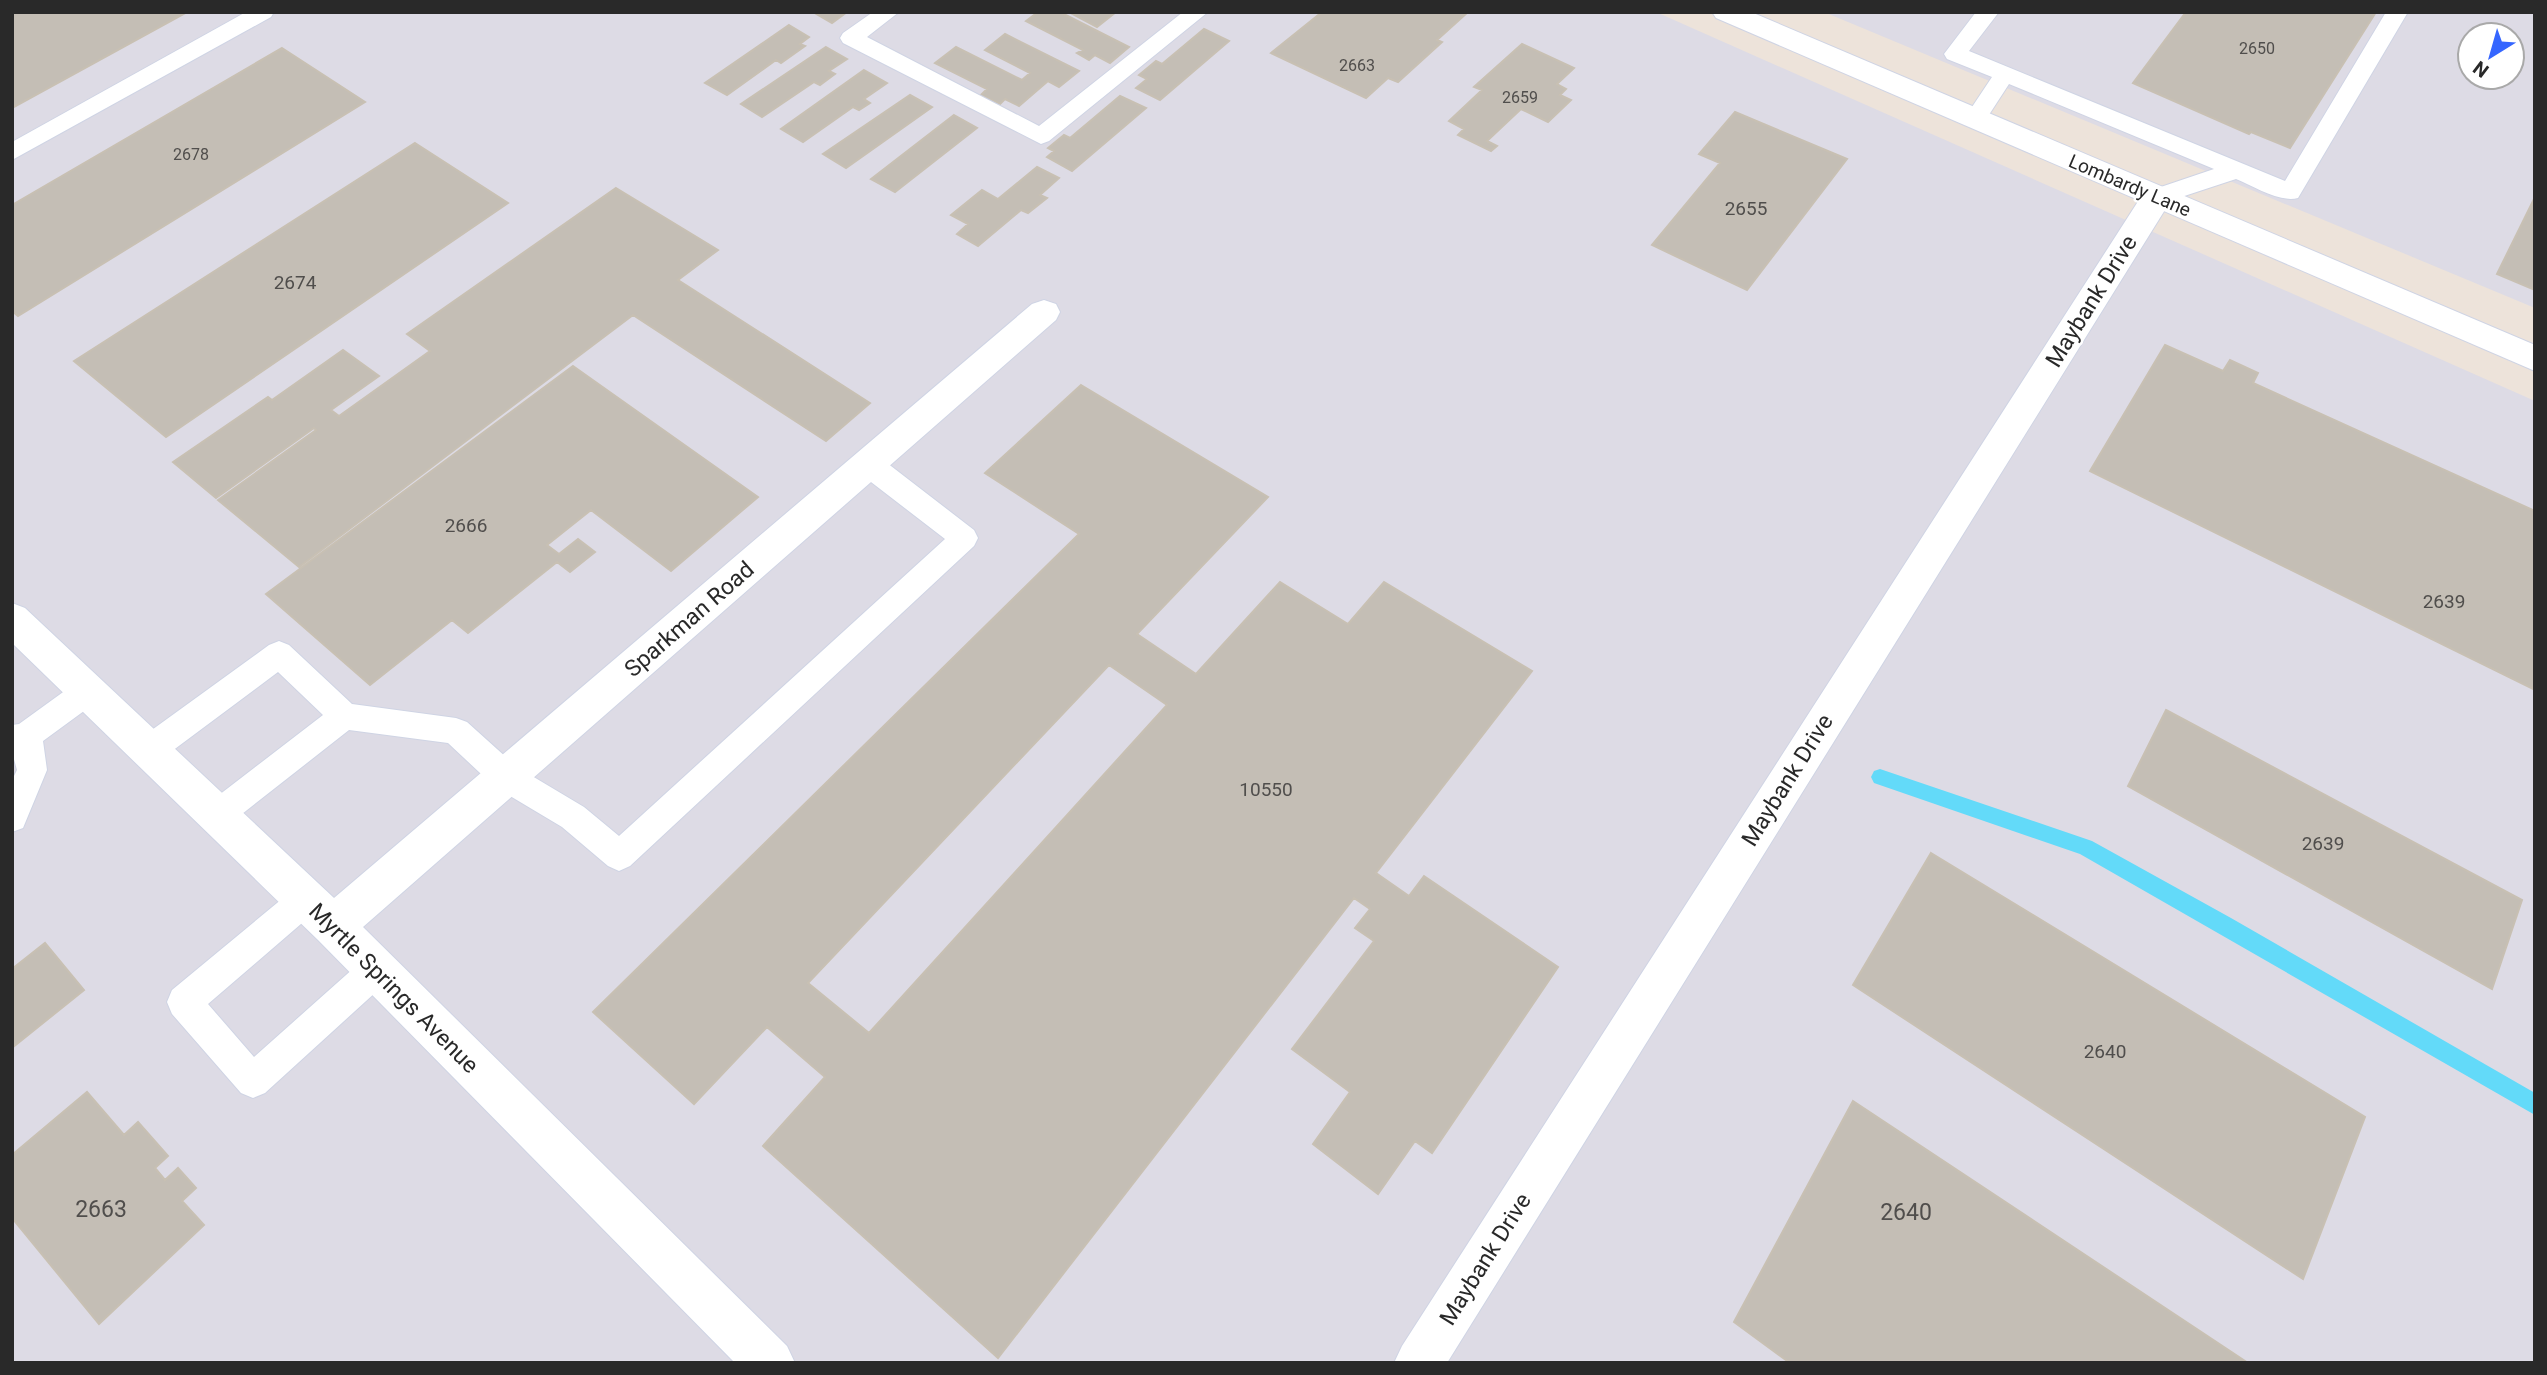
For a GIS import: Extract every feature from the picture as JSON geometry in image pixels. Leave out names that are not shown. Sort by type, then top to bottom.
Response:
[{"type":"street","name":"Lombardy Lane","points":[[1728,13],[2535,359]]},
{"type":"street","name":"Maybank Drive","points":[[1419,1363],[2157,197]]},
{"type":"street","name":"Sparkman Road","points":[[319,913],[506,777],[1044,312]]},
{"type":"street","name":"Myrtle Springs Avenue","points":[[12,618],[319,913],[770,1363]]},
{"type":"lane","points":[[12,152],[263,12]]},
{"type":"lane","points":[[888,12],[851,38],[1041,136],[1197,12]]},
{"type":"lane","points":[[1988,12],[1955,54],[2290,192],[2397,12]]},
{"type":"lane","points":[[1975,119],[2004,74]]},
{"type":"lane","points":[[2157,197],[2237,170]]},
{"type":"lane","points":[[149,750],[279,654],[344,716],[456,731],[506,777],[573,817],[619,856],[964,538],[868,464]]},
{"type":"lane","points":[[12,818],[32,770],[20,737],[88,691]]},
{"type":"lane","points":[[217,815],[344,716]]},
{"type":"lane","points":[[319,913],[184,1002],[253,1081],[376,970]]},
{"type":"shaded area","points":[[12,12],[1656,12],[2535,401],[2535,1363],[12,1363]]},
{"type":"shaded area","points":[[1824,12],[2535,12],[2535,308]]},
{"type":"building","points":[[12,12],[187,12],[12,108]]},
{"type":"building","points":[[813,12],[847,12],[832,23]]},
{"type":"building","points":[[1038,12],[1060,12],[1129,47],[1110,63],[1095,55],[1089,60],[1077,53],[1083,50],[1026,21]]},
{"type":"building","points":[[1069,12],[1116,12],[1097,27]]},
{"type":"building","points":[[1322,12],[1468,12],[1437,40],[1442,42],[1398,82],[1388,78],[1366,98],[1271,53]]},
{"type":"building","points":[[2186,12],[2376,12],[2290,148],[2251,132],[2249,134],[2133,83]]},
{"type":"building","points":[[789,25],[809,37],[800,44],[805,46],[781,63],[776,60],[727,95],[705,83]]},
{"type":"building","points":[[1204,29],[1229,41],[1160,100],[1136,88],[1147,79],[1139,75],[1156,61],[1162,64]]},
{"type":"building","points":[[1005,34],[1079,71],[1059,87],[1048,81],[1019,106],[1005,99],[1000,104],[981,95],[987,89],[935,63],[956,47],[1022,80],[1030,73],[985,50]]},
{"type":"building","points":[[1522,44],[1574,68],[1557,84],[1566,89],[1560,95],[1571,100],[1548,122],[1521,109],[1487,141],[1497,146],[1491,151],[1458,135],[1464,129],[1449,121],[1482,90],[1474,87]]},
{"type":"building","points":[[826,47],[847,59],[829,71],[835,74],[820,85],[814,82],[762,117],[741,104]]},
{"type":"building","points":[[282,48],[365,102],[18,316],[12,311],[12,205]]},
{"type":"building","points":[[864,70],[887,83],[864,99],[870,103],[859,110],[853,107],[803,142],[781,129]]},
{"type":"building","points":[[910,95],[932,107],[846,168],[823,154]]},
{"type":"building","points":[[1120,96],[1146,108],[1072,171],[1047,157],[1054,151],[1048,148],[1064,135],[1070,138]]},
{"type":"building","points":[[1735,112],[1847,159],[1747,290],[1652,245],[1720,163],[1699,154]]},
{"type":"building","points":[[954,115],[977,128],[895,192],[871,179]]},
{"type":"building","points":[[415,143],[508,203],[166,437],[74,361]]},
{"type":"building","points":[[1037,167],[1059,178],[1040,195],[1047,198],[1028,213],[1021,210],[978,246],[957,234],[968,224],[951,215],[982,190],[998,199]]},
{"type":"building","points":[[616,188],[718,250],[678,280],[870,403],[826,441],[633,315],[299,567],[218,500],[316,430],[314,428],[216,498],[173,462],[268,397],[272,400],[343,350],[379,376],[331,410],[339,416],[430,351],[407,334]]},
{"type":"building","points":[[2535,197],[2535,290],[2497,274]]},
{"type":"building","points":[[2165,345],[2223,371],[2230,360],[2258,373],[2253,383],[2535,511],[2535,690],[2090,471]]},
{"type":"building","points":[[573,366],[758,497],[671,571],[591,510],[547,545],[559,554],[578,539],[595,552],[570,572],[557,562],[468,633],[452,620],[370,685],[266,594]]},
{"type":"building","points":[[1081,385],[1268,497],[1137,634],[1196,674],[1280,582],[1348,624],[1384,582],[1532,671],[1376,873],[1409,896],[1424,876],[1558,967],[1432,1153],[1415,1141],[1378,1194],[1313,1144],[1350,1092],[1292,1049],[1374,941],[1355,928],[1370,909],[1354,898],[998,1358],[763,1146],[825,1077],[767,1027],[694,1104],[593,1012],[1079,534],[985,473]],"holes":[[[1109,665],[1167,705],[869,1033],[808,983]]]},
{"type":"building","points":[[2166,710],[2522,900],[2492,989],[2128,786]]},
{"type":"building","points":[[1931,853],[2365,1117],[2303,1279],[1853,985]]},
{"type":"building","points":[[45,943],[84,990],[12,1048],[12,969]]},
{"type":"building","points":[[87,1092],[124,1135],[138,1122],[168,1156],[155,1168],[165,1180],[178,1168],[196,1188],[182,1201],[204,1225],[99,1324],[12,1218],[12,1155]]},
{"type":"building","points":[[1853,1101],[2248,1363],[1790,1363],[1734,1322]]},
{"type":"waterway","points":[[1880,777],[2085,847],[2224,924],[2535,1105]]}]
